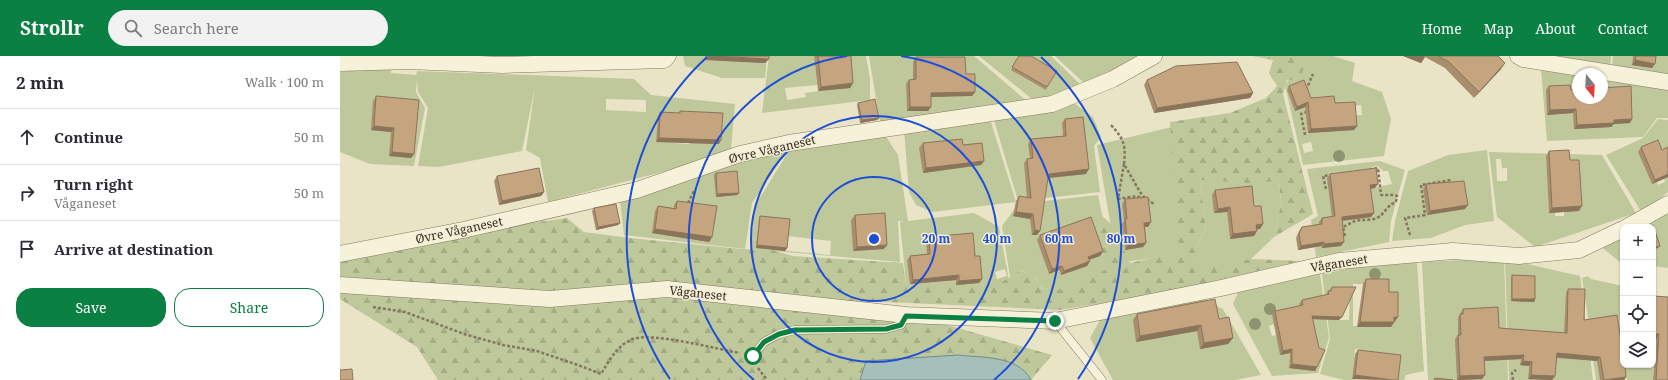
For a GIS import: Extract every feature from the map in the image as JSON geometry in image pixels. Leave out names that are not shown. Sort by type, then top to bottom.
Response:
[{"type":"street","points":[[340,63],[410,61],[502,65],[664,60],[668,56]]},
{"type":"street","name":"Øvre Våganeset","points":[[340,254],[463,230],[636,190],[740,154],[789,143],[1052,104],[1113,79],[1154,56]]},
{"type":"street","points":[[1518,56],[1523,59],[1668,82]]},
{"type":"street","points":[[1632,224],[1668,204]]},
{"type":"street","name":"Våganeset","points":[[340,285],[550,299],[666,289],[906,316],[1055,321],[1221,288],[1339,261],[1453,251],[1519,256],[1579,250],[1620,230]]},
{"type":"lane","points":[[753,356],[764,342],[779,334],[795,330],[886,329],[901,325],[906,316]]},
{"type":"lane","points":[[1055,321],[1102,380]]},
{"type":"path","points":[[1307,97],[1306,90],[1313,74]]},
{"type":"path","points":[[1305,135],[1301,114],[1311,110],[1309,104]]},
{"type":"path","points":[[1111,125],[1123,139],[1125,155],[1118,199],[1134,196],[1145,198]]},
{"type":"path","points":[[1124,164],[1140,192],[1145,198],[1154,204]]},
{"type":"path","points":[[1345,236],[1343,227],[1355,221],[1375,219],[1391,204],[1396,202],[1397,196],[1381,195],[1378,168],[1370,169]]},
{"type":"path","points":[[1326,188],[1324,176],[1339,174]]},
{"type":"path","points":[[1416,236],[1409,235],[1405,218],[1425,215],[1421,185],[1451,180]]},
{"type":"path","points":[[368,307],[406,312],[464,334],[503,345],[537,352],[578,364],[601,374],[616,350],[633,339],[650,336],[753,356]]},
{"type":"path","points":[[1513,380],[1512,373],[1516,370]]},
{"type":"green space","points":[[683,56],[705,56],[705,60],[765,63],[767,56],[765,78],[722,78],[685,66]]},
{"type":"green space","points":[[769,56],[814,56],[817,85],[785,88],[787,100],[806,97],[805,93],[825,90],[847,56],[866,56],[870,79],[870,100],[762,113]]},
{"type":"green space","points":[[869,56],[974,56],[1029,103],[880,123]],"holes":[[[906,84],[913,84],[972,96],[947,97],[928,89],[907,111]]]},
{"type":"green space","points":[[979,56],[1019,56],[1011,70],[1025,56],[1051,56],[1081,85],[1038,104]]},
{"type":"green space","points":[[1055,56],[1142,56],[1085,84]]},
{"type":"green space","points":[[1252,56],[1308,56],[1299,79],[1287,80],[1283,94],[1313,214],[1274,237],[1281,203],[1279,181],[1250,183],[1200,180],[1206,229],[1197,246],[1197,269],[1251,259],[1300,261],[1162,293],[1060,310],[864,301],[1052,355],[1031,380],[1022,369],[1007,361],[866,361],[860,380],[438,380],[417,347],[340,299],[340,250],[567,218],[584,232],[741,249],[772,250],[793,256],[903,263],[906,285],[997,285],[1020,271],[1035,275],[1040,288],[1056,291],[1106,270],[1094,213],[1107,220],[1113,226],[1130,263],[1179,252],[1170,122],[1230,113],[1266,98],[1277,86],[1269,73],[1273,60]]},
{"type":"green space","points":[[1306,56],[1333,56],[1355,63],[1352,81],[1382,92],[1391,119],[1384,156],[1303,165],[1285,85]],"holes":[[[1361,105],[1362,115],[1353,115],[1332,108]],[[1311,142],[1313,151],[1304,153],[1302,144]]]},
{"type":"green space","points":[[1540,56],[1611,56],[1610,69]]},
{"type":"green space","points":[[1613,56],[1633,56],[1632,65],[1654,56],[1668,56],[1668,76],[1612,68]]},
{"type":"green space","points":[[392,65],[391,73],[416,75],[417,71],[634,79],[651,95],[735,104],[731,149],[677,168],[548,202],[540,158],[526,150],[535,87],[522,151],[439,167],[418,166],[428,108],[418,92],[417,79],[416,92],[425,108],[414,166],[370,164],[340,152],[340,72]],"holes":[[[606,99],[646,100],[646,112],[606,110]],[[691,118],[689,144],[656,142]]]},
{"type":"green space","points":[[1541,70],[1572,75],[1572,104],[1585,104],[1611,127],[1605,104],[1608,104],[1608,81],[1668,90],[1668,118],[1657,118],[1643,137],[1547,141]]},
{"type":"green space","points":[[1074,103],[1093,117],[1101,137],[1094,146],[1100,192],[1018,201],[993,117]]},
{"type":"green space","points":[[990,119],[1016,202],[932,212],[916,205],[909,192],[904,130]]},
{"type":"green space","points":[[1658,119],[1668,120],[1668,150],[1657,182],[1658,185],[1665,182],[1664,179],[1668,177],[1668,192],[1642,213],[1606,155],[1643,138]]},
{"type":"green space","points":[[1176,126],[1183,254],[1117,263],[1097,145]]},
{"type":"green space","points":[[885,135],[898,155],[908,221],[974,213],[999,227],[1009,280],[997,286],[907,293],[900,222],[904,221],[898,221],[900,262],[751,249],[755,206],[790,149]],"holes":[[[787,236],[831,241],[830,255],[756,248]],[[1005,269],[1007,276],[997,279],[995,272]]]},
{"type":"green space","points":[[1487,150],[1494,221],[1465,225],[1431,238],[1392,241],[1395,221],[1408,171],[1448,155]]},
{"type":"green space","points":[[787,151],[752,203],[745,249],[624,235],[620,201],[738,160]],"holes":[[[673,213],[709,242],[687,239]]]},
{"type":"green space","points":[[1489,152],[1602,155],[1636,213],[1535,247],[1497,217]],"holes":[[[1546,156],[1580,164],[1580,176],[1576,176],[1578,211],[1564,212],[1564,216],[1555,216],[1555,212],[1549,212]],[[1496,159],[1501,159],[1502,168],[1507,168],[1507,181],[1497,181]]]},
{"type":"green space","points":[[1380,161],[1405,170],[1391,221],[1389,242],[1316,257],[1311,220],[1318,216],[1307,169]],"holes":[[[1378,166],[1383,171],[1388,171],[1392,184],[1367,189],[1373,172],[1372,167]]]},
{"type":"green space","points":[[1200,180],[1279,181],[1281,203],[1274,237],[1251,259],[1197,270],[1197,246],[1206,229]],"holes":[[[1258,210],[1230,239],[1227,212]]]},
{"type":"green space","points":[[1098,195],[1113,268],[1055,292],[1039,287],[1036,276],[1021,271],[1010,277],[1002,226],[1018,204]],"holes":[[[1088,222],[1086,266],[1061,275],[1059,270],[1049,274]]]},
{"type":"green space","points":[[1668,209],[1668,268],[1656,266],[1656,249],[1658,248],[1656,240],[1656,224],[1640,224]]},
{"type":"green space","points":[[1620,234],[1620,262],[1599,245]]},
{"type":"green space","points":[[1504,258],[1508,380],[1428,380],[1422,262]]},
{"type":"green space","points":[[1505,259],[1580,276],[1593,380],[1552,380],[1521,354],[1529,366],[1528,378],[1550,380],[1509,380]]},
{"type":"green space","points":[[1417,262],[1424,371],[1406,375],[1404,380],[1396,380],[1369,356],[1369,351],[1355,349],[1352,379],[1355,380],[1344,380],[1320,374],[1330,339],[1322,274],[1365,265]],"holes":[[[1353,284],[1386,284],[1386,297],[1391,327],[1353,326]],[[1350,291],[1349,320],[1331,320],[1326,295]]]},
{"type":"green space","points":[[1320,274],[1329,338],[1318,373],[1272,376],[1233,304],[1238,292]],"holes":[[[1300,309],[1306,349],[1289,368],[1290,353],[1280,354],[1276,335],[1272,336],[1269,326],[1274,324],[1272,315]]]},
{"type":"green space","points":[[1588,276],[1591,279],[1620,285],[1620,351],[1593,351],[1582,278]]},
{"type":"green space","points":[[1202,299],[1223,309],[1261,375],[1235,380],[1113,380],[1090,338],[1101,318]]},
{"type":"green space","points":[[1592,353],[1620,353],[1620,362],[1600,380],[1596,380]]},
{"type":"green space","points":[[1656,353],[1668,353],[1656,360]]},
{"type":"green space","points":[[1625,368],[1654,368],[1653,380],[1627,380]]},
{"type":"water","points":[[958,355],[999,359],[1009,362],[1025,372],[1031,380],[860,380],[866,361]]},
{"type":"building","points":[[712,56],[769,56],[769,59]]},
{"type":"building","points":[[818,56],[851,56],[853,83],[821,87]]},
{"type":"building","points":[[1019,56],[1031,56],[1057,71],[1047,87],[1012,67]]},
{"type":"building","points":[[1438,56],[1498,56],[1505,63],[1479,92],[1449,62]]},
{"type":"building","points":[[1636,56],[1656,56],[1655,64],[1635,60]]},
{"type":"building","points":[[916,57],[965,57],[966,74],[975,74],[975,92],[931,93],[931,107],[910,107],[909,80],[916,79]]},
{"type":"building","points":[[1237,62],[1253,93],[1157,108],[1147,80],[1176,66]]},
{"type":"building","points":[[1304,80],[1311,98],[1334,96],[1335,103],[1355,102],[1357,126],[1311,129],[1308,102],[1297,107],[1289,86]]},
{"type":"building","points":[[1570,85],[1572,90],[1572,104],[1608,104],[1608,88],[1631,86],[1632,119],[1614,120],[1614,123],[1577,125],[1576,109],[1550,110],[1549,86]]},
{"type":"building","points":[[376,96],[419,100],[414,154],[392,152],[394,128],[374,126]]},
{"type":"building","points":[[875,99],[879,118],[862,120],[858,103]]},
{"type":"building","points":[[680,111],[723,113],[721,140],[659,138],[660,112],[680,113]]},
{"type":"building","points":[[1083,117],[1089,169],[1049,174],[1050,178],[1048,178],[1040,231],[1035,230],[1033,214],[1016,212],[1019,196],[1031,198],[1027,159],[1033,158],[1031,139],[1066,136],[1065,119]]},
{"type":"building","points":[[962,139],[963,145],[982,143],[984,161],[926,168],[923,143]]},
{"type":"building","points":[[1658,140],[1662,150],[1668,147],[1668,174],[1655,180],[1641,147]]},
{"type":"building","points":[[1569,150],[1570,160],[1579,160],[1582,206],[1552,208],[1549,151]]},
{"type":"building","points":[[539,168],[544,192],[502,201],[497,176]]},
{"type":"building","points":[[1376,168],[1378,184],[1370,185],[1374,213],[1342,217],[1344,242],[1324,244],[1324,242],[1301,246],[1299,234],[1302,227],[1322,224],[1322,218],[1335,216],[1330,174]]},
{"type":"building","points":[[737,171],[739,193],[717,194],[716,173]]},
{"type":"building","points":[[1464,181],[1468,205],[1430,211],[1426,184]]},
{"type":"building","points":[[1252,186],[1254,206],[1261,206],[1263,224],[1256,225],[1257,231],[1233,234],[1230,207],[1218,209],[1215,190]]},
{"type":"building","points":[[1148,197],[1151,222],[1144,223],[1146,243],[1128,245],[1125,219],[1127,219],[1125,199]]},
{"type":"building","points":[[677,201],[717,206],[712,237],[655,229],[658,206],[676,209]]},
{"type":"building","points":[[616,204],[620,223],[598,227],[594,208]]},
{"type":"building","points":[[885,213],[887,245],[857,247],[855,215]]},
{"type":"building","points":[[760,216],[790,219],[787,248],[757,245]]},
{"type":"building","points":[[1091,217],[1103,251],[1088,257],[1090,261],[1064,271],[1062,266],[1052,269],[1040,235]]},
{"type":"building","points":[[973,233],[975,256],[980,256],[982,279],[959,281],[959,275],[913,280],[910,256],[930,254],[929,237]]},
{"type":"building","points":[[1656,234],[1660,246],[1656,247]]},
{"type":"building","points":[[1512,275],[1535,276],[1535,299],[1512,299]]},
{"type":"building","points":[[1366,279],[1389,279],[1389,292],[1398,292],[1398,317],[1394,317],[1394,322],[1360,322]]},
{"type":"building","points":[[1332,287],[1356,287],[1342,317],[1312,316],[1319,348],[1325,350],[1317,367],[1292,364],[1292,349],[1283,351],[1275,311],[1303,305],[1302,300],[1329,294],[1328,291],[1331,291]]},
{"type":"building","points":[[1568,289],[1585,289],[1584,320],[1617,315],[1620,334],[1620,368],[1625,368],[1626,377],[1604,380],[1600,357],[1557,353],[1555,376],[1531,375],[1532,362],[1523,361],[1524,355],[1484,357],[1485,375],[1460,376],[1458,335],[1461,335],[1460,314],[1463,314],[1463,309],[1498,307],[1499,328],[1567,333]]},
{"type":"building","points":[[1656,296],[1668,297],[1668,380],[1656,380],[1659,334],[1656,334]]},
{"type":"building","points":[[1215,299],[1219,319],[1229,317],[1233,338],[1204,343],[1201,325],[1140,336],[1137,314]]},
{"type":"building","points":[[1358,350],[1401,355],[1398,380],[1355,375]]},
{"type":"building","points":[[352,369],[353,380],[340,380],[340,370]]},
{"type":"building","points":[[1435,378],[1453,380],[1434,380]]},
{"type":"route","points":[[753,356],[764,342],[779,334],[795,330],[886,329],[901,325],[906,316],[1055,321]]}]
